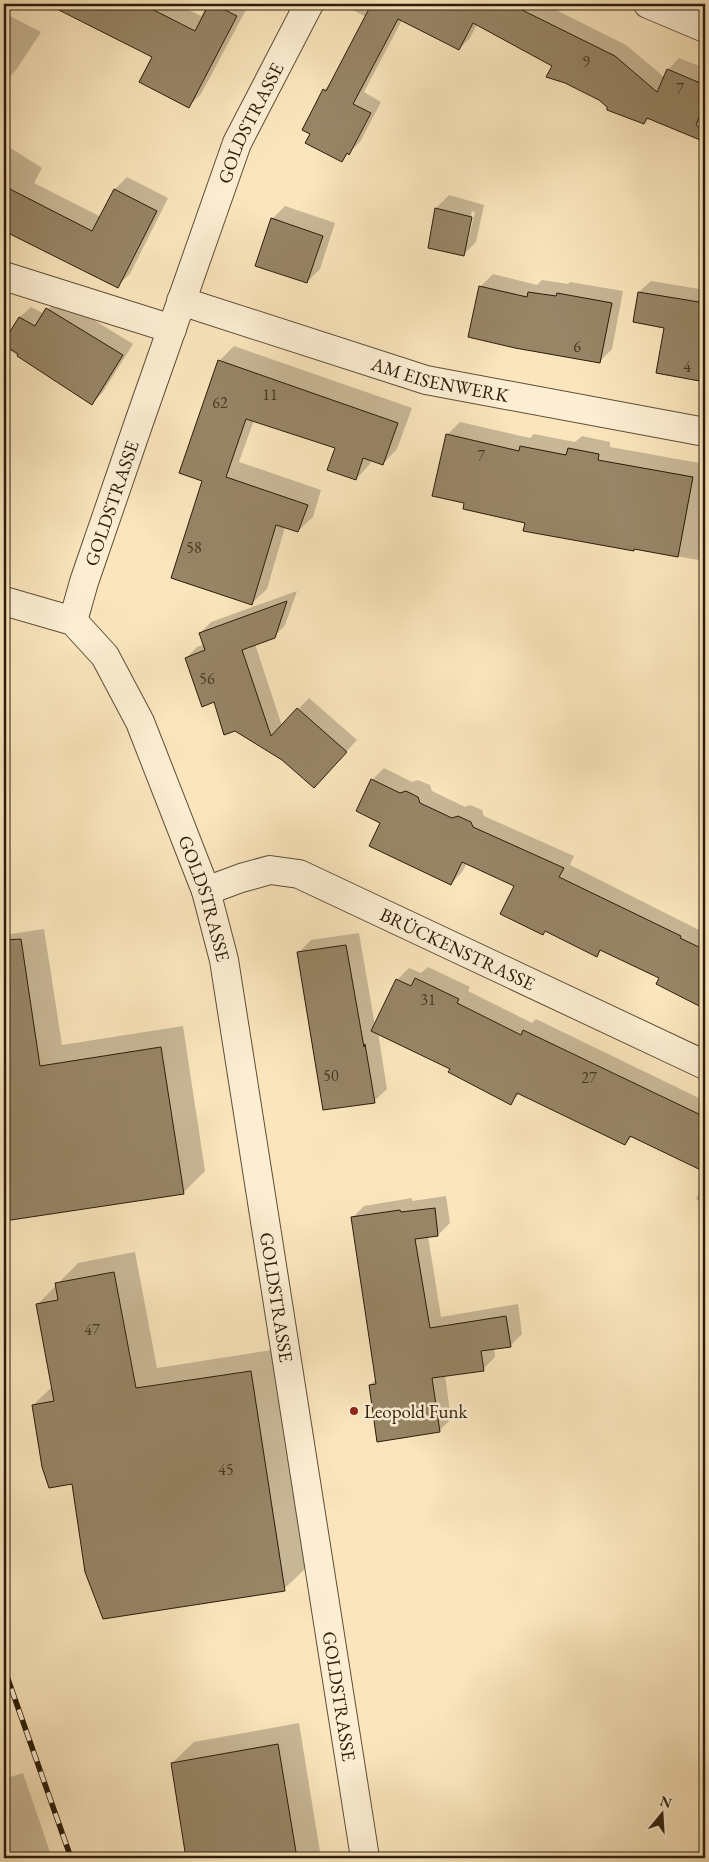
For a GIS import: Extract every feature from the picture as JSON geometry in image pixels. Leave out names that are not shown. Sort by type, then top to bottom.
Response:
[{"type":"street","name":"GOLDSTRASSE","points":[[309,4],[237,143],[94,554],[73,621],[106,656],[140,722],[206,891],[224,960],[366,1858]]},
{"type":"street","points":[[648,4],[705,28]]},
{"type":"street","points":[[4,276],[172,329]]},
{"type":"street","name":"AM EISENWERK","points":[[181,301],[426,380],[705,432]]},
{"type":"street","points":[[4,601],[73,621]]},
{"type":"street","name":"BRÜCKENSTRASSE","points":[[206,891],[270,870],[299,874],[705,1065]]},
{"type":"building","points":[[47,4],[142,4],[195,31],[209,4],[213,4],[237,16],[189,108],[139,82],[152,57]]},
{"type":"building","points":[[368,4],[510,4],[615,56],[657,92],[667,69],[705,85],[705,103],[696,125],[705,132],[705,142],[647,118],[644,124],[607,110],[607,107],[599,100],[565,83],[546,77],[552,66],[473,23],[459,50],[398,19],[353,104],[371,113],[349,155],[347,153],[342,162],[305,143],[310,134],[302,130],[323,89],[326,91],[371,5]]},
{"type":"building","points":[[4,186],[92,231],[114,189],[157,211],[118,288],[4,231]]},
{"type":"building","points":[[435,208],[472,217],[464,256],[428,248]]},
{"type":"building","points":[[271,218],[323,236],[307,283],[255,266]]},
{"type":"building","points":[[479,286],[527,297],[528,292],[556,296],[557,293],[612,303],[600,363],[515,348],[468,337]]},
{"type":"building","points":[[638,292],[705,303],[705,382],[656,373],[664,328],[633,322]]},
{"type":"building","points":[[46,308],[123,355],[92,405],[17,356],[18,354],[4,345],[4,341],[19,317],[35,326]]},
{"type":"building","points":[[218,360],[398,423],[383,465],[363,458],[356,480],[327,470],[335,448],[246,419],[226,477],[308,505],[298,532],[276,525],[252,605],[171,578],[202,481],[179,473]]},
{"type":"building","points":[[446,434],[519,451],[520,446],[566,455],[568,448],[599,454],[598,460],[693,477],[678,557],[523,531],[525,523],[463,509],[464,503],[432,496]]},
{"type":"building","points":[[287,601],[275,638],[242,650],[271,736],[297,708],[347,752],[314,788],[282,760],[235,731],[224,735],[214,702],[202,707],[185,658],[205,650],[199,633]]},
{"type":"building","points":[[371,779],[400,793],[406,791],[418,797],[420,803],[452,818],[458,816],[471,822],[473,827],[564,868],[559,877],[681,936],[680,938],[705,950],[705,1009],[656,984],[659,978],[600,950],[597,957],[545,931],[543,935],[500,914],[514,886],[462,862],[451,885],[369,846],[380,823],[356,811]]},
{"type":"building","points":[[21,939],[40,1066],[161,1047],[184,1194],[4,1221],[4,940]]},
{"type":"building","points":[[346,945],[375,1103],[323,1110],[297,952]]},
{"type":"building","points":[[415,978],[459,999],[457,1003],[521,1035],[523,1030],[705,1117],[705,1172],[630,1136],[625,1145],[517,1093],[511,1105],[448,1072],[450,1069],[371,1031],[396,979],[411,986]]},
{"type":"building","points":[[435,1208],[438,1236],[415,1239],[430,1328],[506,1316],[511,1347],[481,1351],[484,1371],[432,1378],[440,1432],[377,1442],[369,1385],[376,1384],[351,1217],[400,1210],[401,1212]]},
{"type":"building","points":[[114,1272],[136,1388],[251,1371],[285,1591],[103,1619],[85,1572],[72,1484],[49,1488],[42,1467],[32,1405],[54,1401],[36,1304],[58,1300],[55,1283]]},
{"type":"building","points":[[278,1744],[297,1858],[186,1858],[171,1763]]},
{"type":"railway","points":[[4,1668],[71,1858]]},
{"type":"place","name":"Leopold Funk","points":[[354,1411]]}]
